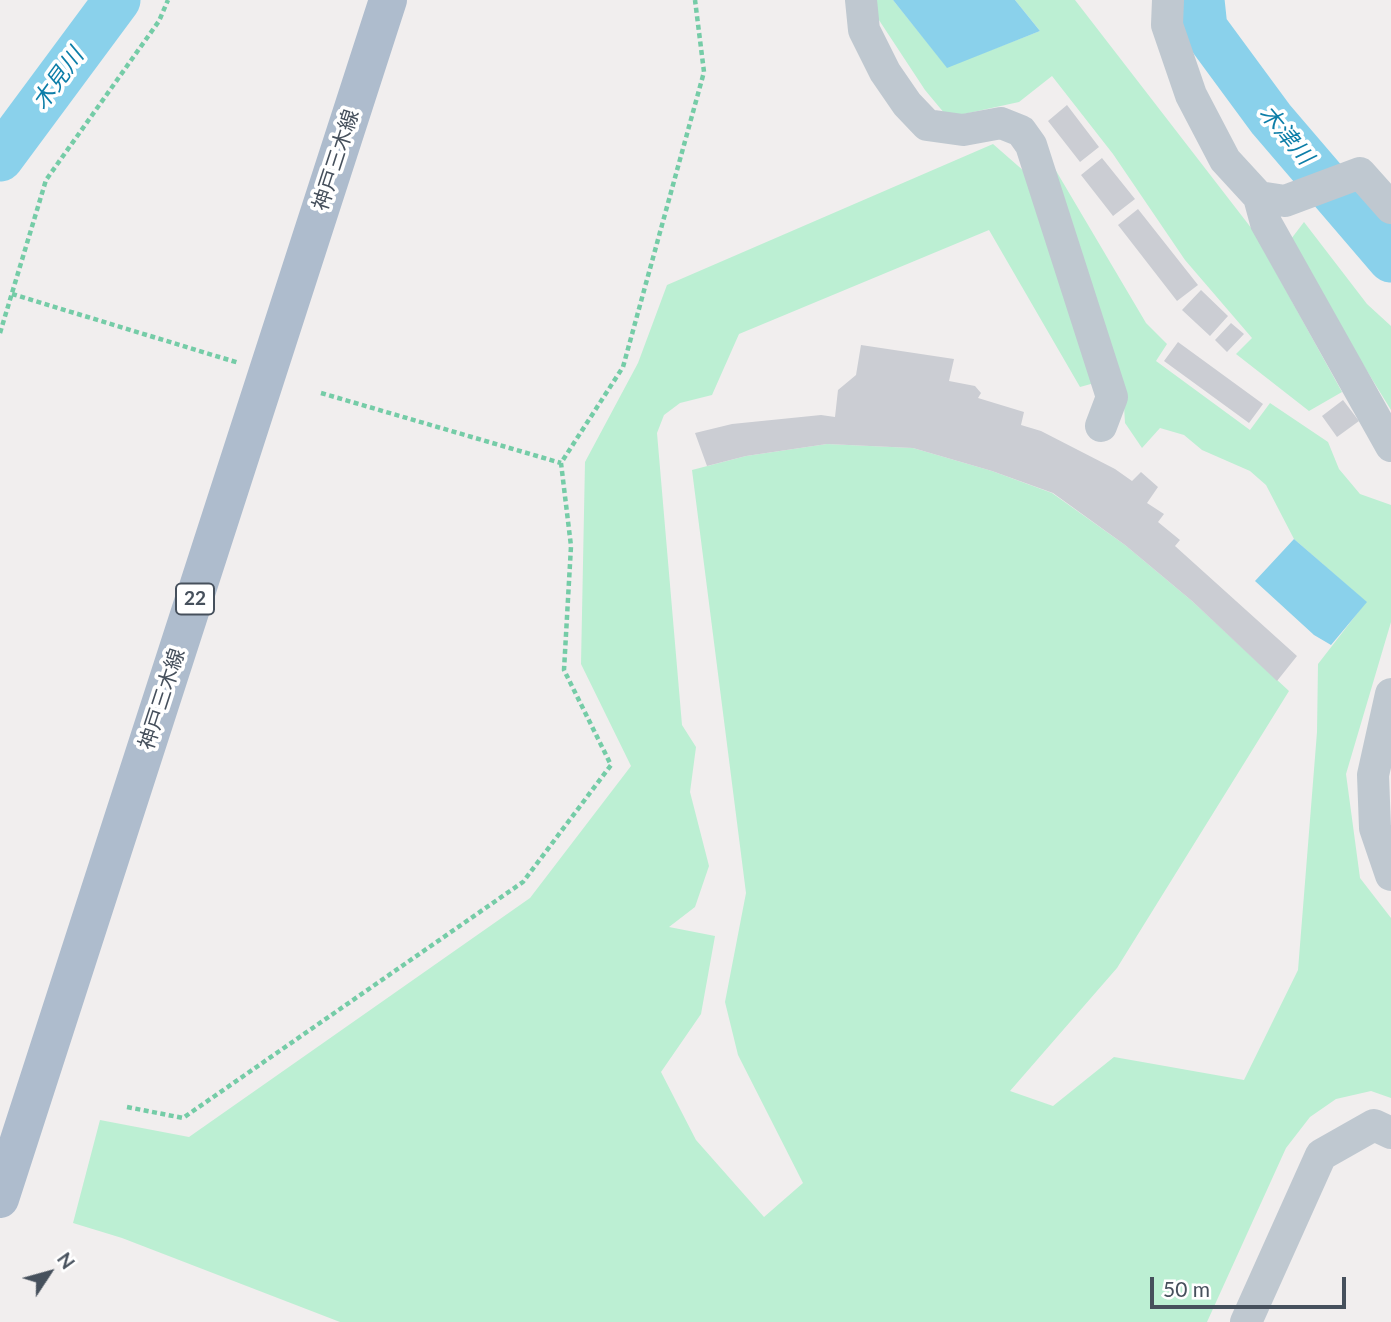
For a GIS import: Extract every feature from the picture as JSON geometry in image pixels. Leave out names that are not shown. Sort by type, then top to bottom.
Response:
[{"type":"main road","name":"神戸三木線","points":[[0,1199],[388,0]]},
{"type":"street","points":[[862,0],[863,30],[885,72],[907,104],[928,125],[963,130],[1001,123],[1021,131],[1031,145],[1112,397],[1101,426]]},
{"type":"street","points":[[1168,0],[1167,25],[1191,95],[1225,160],[1272,199]]},
{"type":"street","points":[[1272,199],[1360,173],[1391,208]]},
{"type":"street","points":[[1272,199],[1266,223],[1391,446]]},
{"type":"street","points":[[1391,694],[1373,775],[1375,828],[1391,875]]},
{"type":"street","points":[[1246,1322],[1321,1155],[1374,1125],[1391,1133]]},
{"type":"path","points":[[0,333],[46,180],[159,21],[168,0]]},
{"type":"path","points":[[127,1107],[183,1118],[523,882],[611,765],[564,670],[571,546],[561,463],[623,366],[704,72],[695,0]]},
{"type":"path","points":[[12,294],[269,372]]},
{"type":"path","points":[[321,393],[561,463]]},
{"type":"green space","points":[[875,0],[893,0],[947,67],[1040,31],[1015,0],[1075,0],[1252,229],[1342,392],[1309,411],[1236,354],[1252,338],[1185,260],[1113,154],[1052,76],[1019,102],[964,114],[945,114],[925,90],[875,14]]},
{"type":"green space","points":[[993,144],[1025,172],[1098,382],[1080,387],[989,230],[739,334],[712,395],[680,403],[664,415],[657,433],[682,725],[696,747],[690,792],[709,866],[695,907],[669,927],[715,936],[701,1014],[661,1072],[696,1140],[764,1217],[803,1183],[738,1055],[725,1002],[746,893],[692,470],[746,456],[827,444],[913,448],[992,471],[1052,493],[1125,545],[1192,601],[1289,691],[1117,968],[1010,1091],[1053,1106],[1114,1057],[1244,1080],[1298,970],[1317,732],[1318,664],[1366,602],[1294,539],[1266,485],[1250,471],[1202,450],[1184,435],[1160,428],[1142,448],[1125,423],[1123,389],[1052,164],[1146,323],[1167,344],[1156,361],[1250,430],[1270,403],[1328,442],[1339,469],[1360,494],[1391,505],[1391,622],[1346,774],[1360,878],[1391,918],[1391,1098],[1371,1091],[1336,1099],[1310,1117],[1286,1148],[1207,1322],[340,1322],[122,1238],[73,1223],[100,1120],[189,1137],[530,898],[631,766],[581,664],[585,462],[638,363],[667,285]]},
{"type":"green space","points":[[1304,222],[1367,304],[1391,326],[1391,410],[1288,243]]},
{"type":"water","points":[[893,0],[1015,0],[1040,31],[947,68]]},
{"type":"water","points":[[1294,539],[1367,602],[1331,645],[1314,635],[1255,581]]},
{"type":"building","points":[[1067,105],[1099,147],[1080,162],[1048,121]]},
{"type":"building","points":[[1102,158],[1135,199],[1113,216],[1081,175]]},
{"type":"building","points":[[1138,209],[1198,285],[1177,301],[1118,225]]},
{"type":"building","points":[[1201,290],[1228,316],[1210,336],[1182,310]]},
{"type":"building","points":[[1231,323],[1244,334],[1227,352],[1215,340]]},
{"type":"building","points":[[1178,342],[1263,404],[1249,423],[1164,361]]},
{"type":"building","points":[[861,345],[954,359],[949,381],[975,386],[981,393],[978,398],[1024,412],[1021,425],[1041,431],[1115,469],[1132,481],[1141,472],[1158,487],[1147,503],[1164,514],[1158,522],[1180,540],[1175,546],[1297,656],[1277,681],[1192,601],[1125,545],[1053,493],[992,471],[913,448],[827,444],[746,456],[707,466],[695,433],[732,424],[821,415],[835,417],[838,390],[856,375]]},
{"type":"building","points":[[1343,400],[1359,421],[1337,437],[1322,416]]},
{"type":"waterway","name":"木見川","points":[[0,158],[117,0]]},
{"type":"waterway","name":"木津川","points":[[1201,0],[1204,28],[1271,119],[1391,259]]}]
